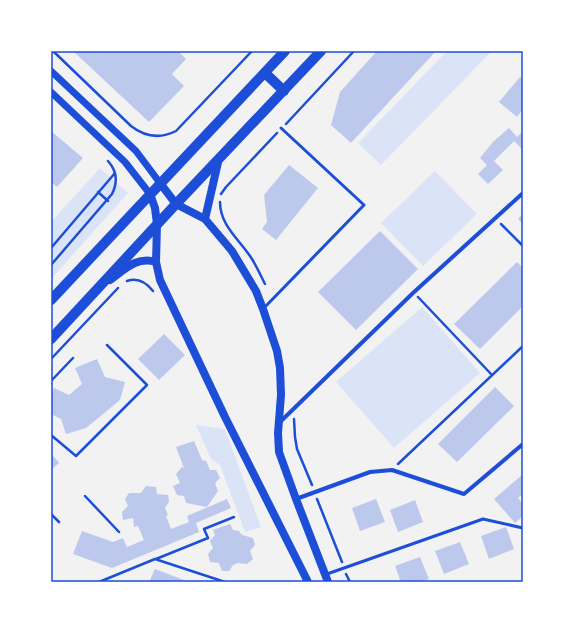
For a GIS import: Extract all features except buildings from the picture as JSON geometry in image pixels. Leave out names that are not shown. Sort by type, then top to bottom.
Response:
[{"type":"main road","points":[[51,300],[285,51]]},
{"type":"main road","points":[[53,333],[98,288],[219,158],[322,51]]},
{"type":"main road","points":[[265,73],[284,91]]},
{"type":"main road","points":[[205,219],[219,158]]},
{"type":"main road","points":[[160,183],[176,204],[205,219],[232,251],[256,291],[277,351],[280,368],[281,395],[278,438],[280,452],[326,578]]},
{"type":"main road","points":[[150,194],[156,208],[156,262],[160,280],[215,397],[308,582]]},
{"type":"main road","points":[[98,288],[137,261],[150,260],[156,262]]},
{"type":"street","points":[[51,71],[136,151],[160,183]]},
{"type":"street","points":[[51,92],[125,162],[150,194]]},
{"type":"street","points":[[279,424],[414,293],[523,193]]},
{"type":"street","points":[[296,499],[370,472],[392,470],[464,494],[523,444]]},
{"type":"lane","points":[[263,309],[364,205],[281,128]]},
{"type":"lane","points":[[326,578],[483,519],[523,528]]},
{"type":"path","points":[[53,51],[131,126],[142,133],[155,137],[165,136],[176,130],[252,51]]},
{"type":"path","points":[[51,265],[108,201],[116,188],[116,173],[104,157]]},
{"type":"path","points":[[51,248],[116,173]]},
{"type":"path","points":[[98,192],[108,201]]},
{"type":"path","points":[[496,218],[523,246]]},
{"type":"path","points":[[51,359],[123,283]]},
{"type":"path","points":[[414,293],[492,375]]},
{"type":"path","points":[[51,435],[76,456],[147,385],[107,345]]},
{"type":"path","points":[[392,470],[523,346]]},
{"type":"path","points":[[51,381],[73,358]]},
{"type":"path","points":[[86,496],[120,532]]},
{"type":"path","points":[[51,514],[59,522]]},
{"type":"path","points":[[99,582],[208,538],[204,529],[234,517]]},
{"type":"path","points":[[155,559],[225,582]]},
{"type":"shaded area","points":[[447,51],[492,51],[381,165],[358,143]]},
{"type":"shaded area","points":[[100,168],[128,193],[51,279],[51,222]]},
{"type":"shaded area","points":[[435,171],[477,214],[423,266],[381,223]]},
{"type":"shaded area","points":[[422,307],[480,373],[394,448],[336,382]]},
{"type":"shaded area","points":[[196,425],[225,429],[261,527],[245,532],[220,465],[211,459]]}]
